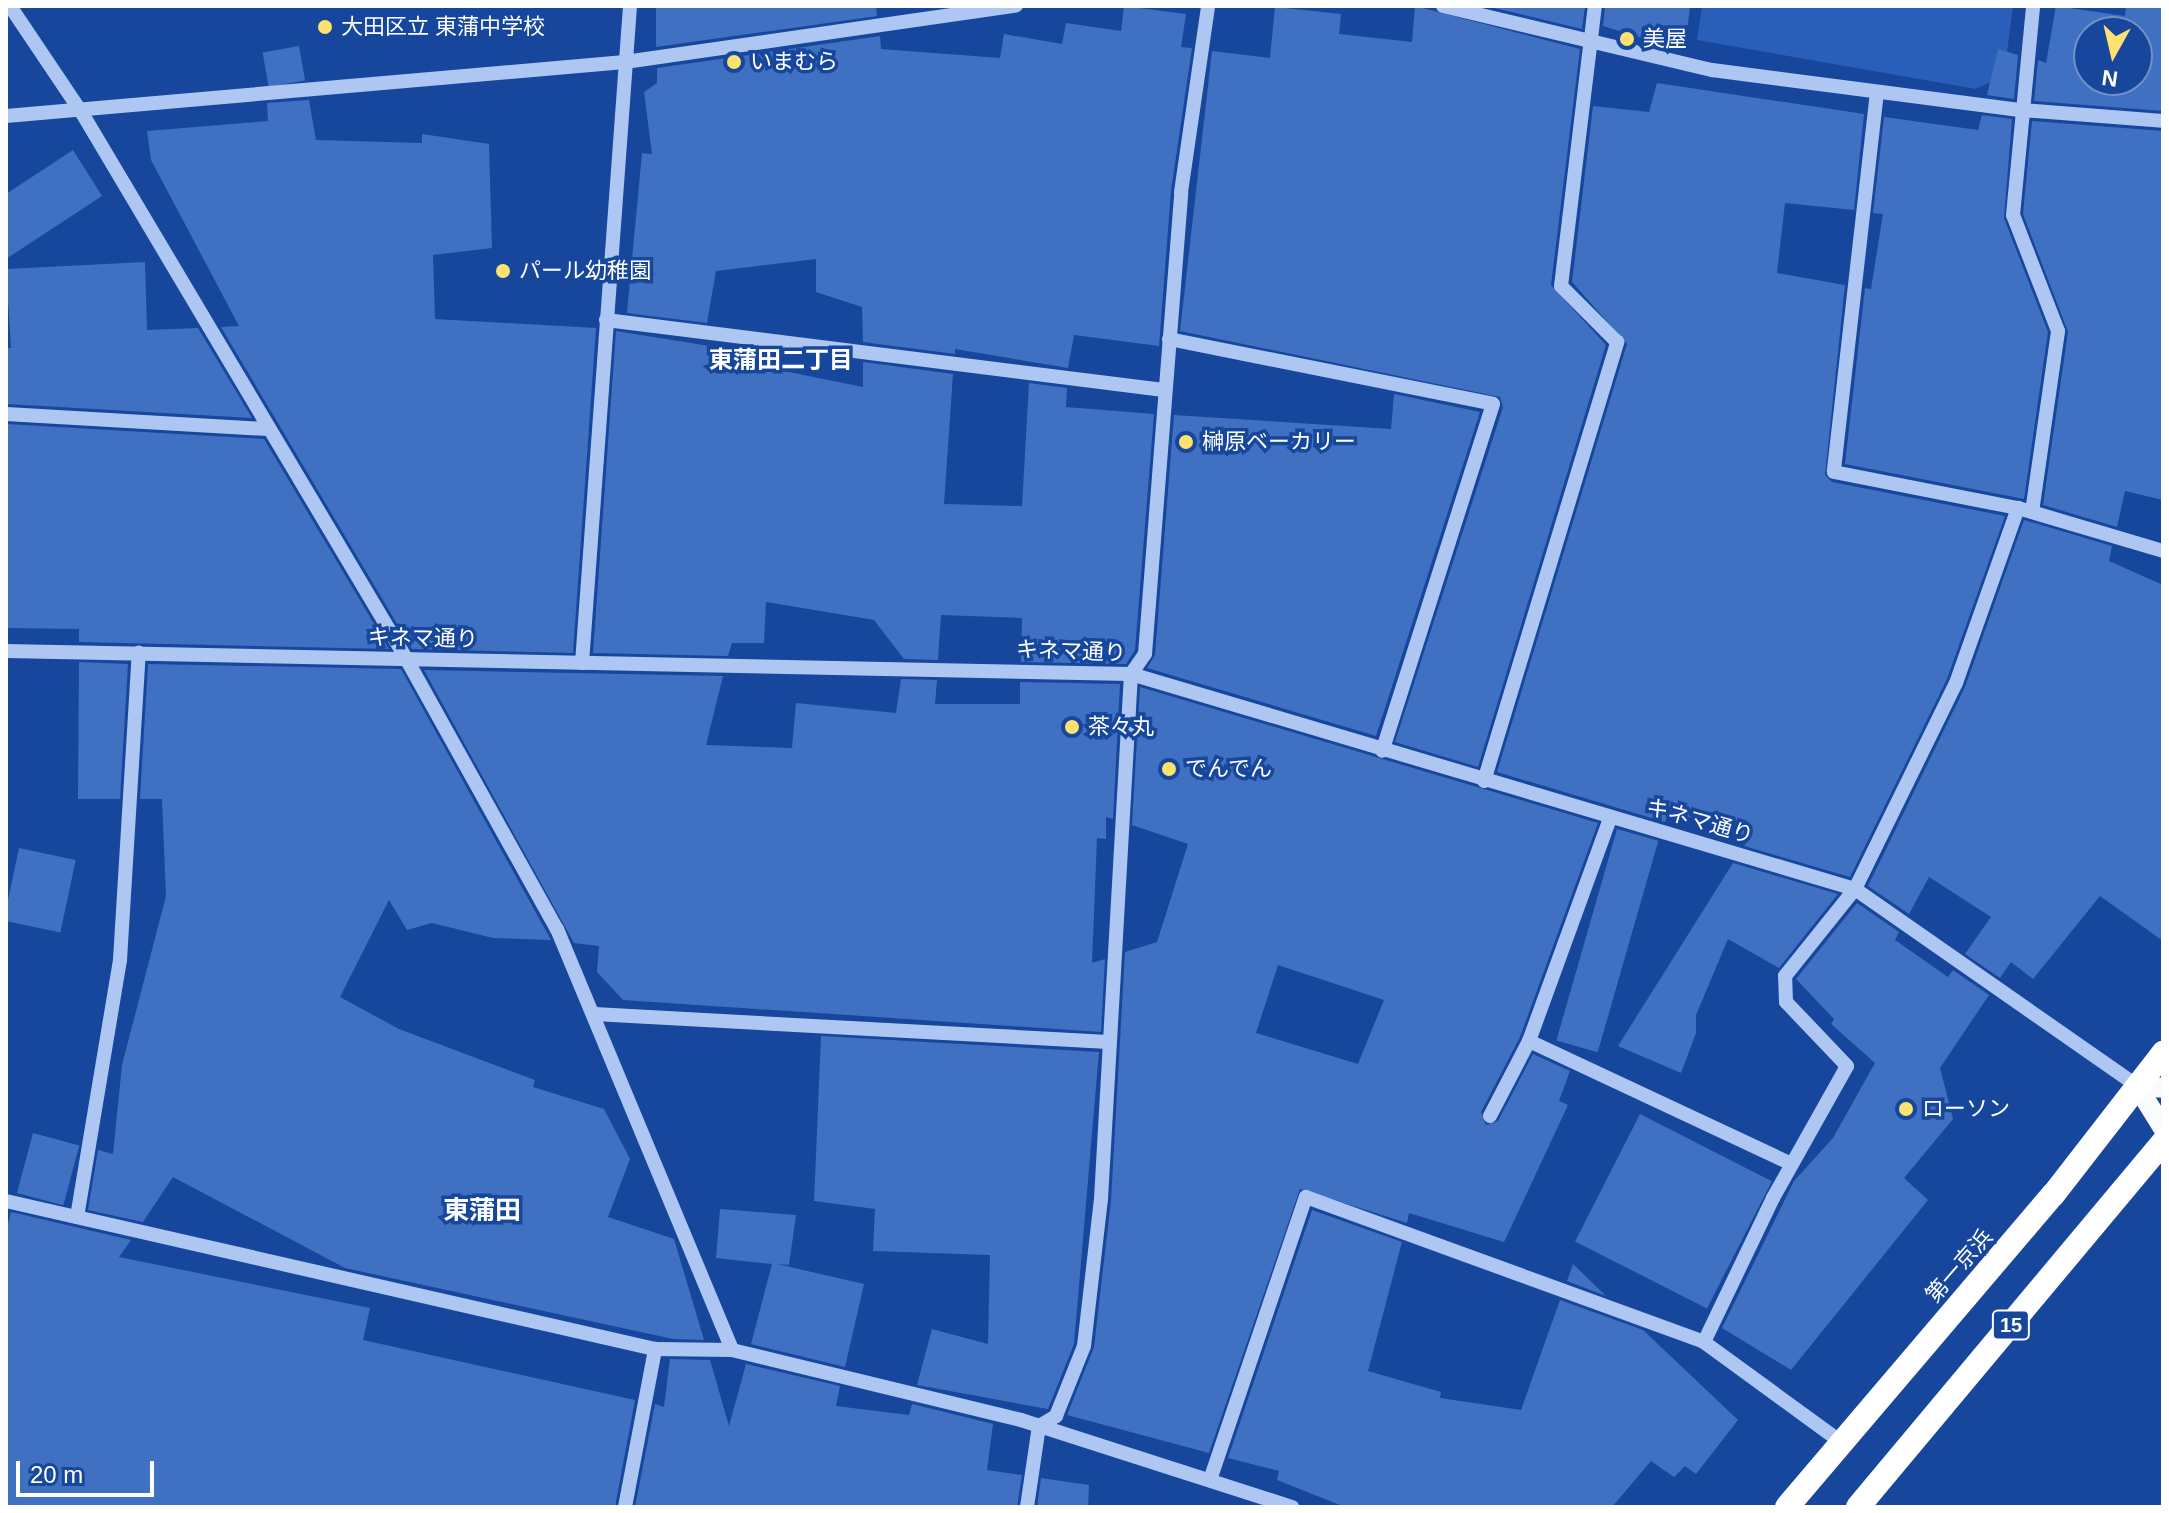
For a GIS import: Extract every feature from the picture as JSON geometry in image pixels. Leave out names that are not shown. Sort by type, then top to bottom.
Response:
[{"type":"highway","name":"第一京浜","points":[[1787,1507],[2053,1195],[2163,1053]]},
{"type":"highway","name":"15","points":[[1858,1507],[2163,1142]]},
{"type":"main road","points":[[2137,1086],[2163,1088]]},
{"type":"main road","points":[[2137,1086],[2163,1128]]},
{"type":"street","points":[[10,6],[82,113],[407,660],[557,929],[732,1350]]},
{"type":"street","points":[[582,663],[630,6]]},
{"type":"street","points":[[6,116],[82,113],[625,62],[1016,6]]},
{"type":"street","points":[[1039,1426],[1056,1416],[1084,1346],[1101,1199],[1131,674],[1145,654],[1181,192],[1208,6]]},
{"type":"street","points":[[1443,6],[1469,8],[1712,70],[2021,110],[2163,121]]},
{"type":"street","points":[[1484,781],[1617,342],[1561,286],[1595,6]]},
{"type":"street","points":[[1704,1342],[1792,1164],[1847,1066],[1786,1002],[1785,976],[1855,889],[1956,683],[2025,510],[2058,331],[2013,215],[2033,6]]},
{"type":"street","points":[[1877,92],[1834,472],[2025,510],[2163,551]]},
{"type":"street","points":[[606,320],[1164,390]]},
{"type":"street","points":[[1169,339],[1493,404],[1382,751]]},
{"type":"street","points":[[6,414],[268,429]]},
{"type":"street","name":"キネマ通り","points":[[6,651],[1131,674],[1855,889],[2137,1086]]},
{"type":"street","points":[[77,1217],[120,960],[139,653]]},
{"type":"street","points":[[1490,1116],[1529,1041],[1610,818]]},
{"type":"street","points":[[594,1014],[1108,1042]]},
{"type":"street","points":[[1529,1041],[1792,1164]]},
{"type":"street","points":[[1210,1480],[1306,1197],[1704,1342],[1841,1442]]},
{"type":"street","points":[[6,1201],[655,1349],[732,1350],[1039,1426],[1292,1507]]},
{"type":"street","points":[[625,1507],[655,1349]]},
{"type":"street","points":[[1027,1507],[1039,1426]]},
{"type":"shaded area","points":[[1702,6],[2013,6],[2004,75],[1976,89],[1697,40]]},
{"type":"building","points":[[656,6],[876,6],[877,16],[656,47]]},
{"type":"building","points":[[1124,6],[1186,14],[1181,47],[1192,48],[1171,191],[1159,346],[1074,335],[1068,368],[955,349],[955,354],[863,342],[862,307],[816,292],[816,259],[716,271],[707,323],[627,313],[642,153],[652,154],[644,92],[657,83],[657,68],[880,36],[881,49],[1000,58],[1004,34],[1062,44],[1066,23],[1121,31]]},
{"type":"building","points":[[1415,6],[1580,49],[1551,285],[1606,345],[1478,767],[1395,742],[1503,407],[1500,397],[1180,331],[1212,51],[1270,58],[1275,7],[1341,14],[1339,34],[1412,42]]},
{"type":"building","points":[[1486,6],[1585,6],[1582,29]]},
{"type":"building","points":[[1605,6],[1690,6],[1685,51],[1603,26]]},
{"type":"building","points":[[2056,6],[2125,16],[2126,6],[2163,6],[2163,111],[2034,101],[2038,60],[2046,63]]},
{"type":"building","points":[[299,46],[305,80],[269,87],[263,52]]},
{"type":"building","points":[[1998,49],[2018,55],[2014,99],[1987,95]]},
{"type":"building","points":[[1657,83],[1864,114],[1854,210],[1785,203],[1777,273],[1845,285],[1825,475],[1832,482],[2005,516],[1947,679],[1850,877],[1744,846],[1750,838],[1669,811],[1665,822],[1497,772],[1627,344],[1572,282],[1593,106],[1649,112]]},
{"type":"building","points":[[309,100],[316,140],[422,143],[422,134],[489,144],[492,248],[433,255],[435,319],[596,328],[573,653],[412,649],[221,327],[239,326],[151,160],[147,131],[268,121],[267,103]]},
{"type":"building","points":[[1982,115],[2012,119],[2004,218],[2048,332],[2024,499],[1845,464],[1865,288],[1871,289],[1883,214],[1873,213],[1884,117],[1978,130]]},
{"type":"building","points":[[2032,121],[2163,131],[2163,500],[2125,491],[2117,527],[2043,505],[2068,332],[2023,214]]},
{"type":"building","points":[[73,150],[102,196],[6,259],[6,194]]},
{"type":"building","points":[[145,262],[147,330],[198,328],[252,418],[6,404],[6,348],[11,348],[6,269]]},
{"type":"building","points":[[616,331],[766,355],[764,367],[863,387],[863,362],[953,374],[944,504],[1022,506],[1029,383],[1067,388],[1066,407],[1154,414],[1135,650],[1126,664],[1021,662],[1022,618],[941,615],[938,660],[904,659],[874,620],[766,602],[764,643],[732,643],[728,656],[593,653]]},
{"type":"building","points":[[1394,394],[1480,412],[1376,736],[1147,668],[1155,655],[1174,415],[1391,429]]},
{"type":"building","points":[[6,424],[264,439],[389,649],[79,642],[79,629],[6,628]]},
{"type":"building","points":[[2024,520],[2112,546],[2109,561],[2163,585],[2163,941],[2100,896],[2033,979],[2011,962],[2000,978],[1965,954],[1991,917],[1929,877],[1909,914],[1868,886],[1965,687]]},
{"type":"building","points":[[79,662],[128,664],[120,799],[78,799]]},
{"type":"building","points":[[148,664],[401,669],[551,940],[493,938],[432,923],[407,930],[389,900],[340,997],[399,1029],[535,1080],[533,1087],[604,1109],[630,1159],[608,1217],[674,1239],[704,1340],[673,1339],[345,1268],[173,1177],[143,1222],[88,1210],[98,1150],[113,1154],[122,1065],[166,896],[162,799],[140,799]]},
{"type":"building","points":[[424,670],[723,676],[706,745],[792,748],[796,703],[896,713],[901,679],[937,680],[935,704],[1020,704],[1020,682],[1120,684],[1113,819],[1106,817],[1106,839],[1097,838],[1092,963],[1105,959],[1101,1032],[623,1000],[597,972],[599,946],[574,943]]},
{"type":"building","points":[[1140,687],[1598,823],[1520,1037],[1481,1112],[1486,1125],[1498,1121],[1533,1054],[1570,1071],[1559,1101],[1568,1105],[1504,1242],[1409,1213],[1407,1223],[1300,1189],[1209,1453],[1067,1415],[1094,1347],[1111,1200],[1125,952],[1157,942],[1188,844],[1132,825]],"holes":[[[1278,965],[1384,1000],[1358,1064],[1256,1033]]]},
{"type":"building","points":[[1617,829],[1658,841],[1598,1052],[1556,1040]]},
{"type":"building","points":[[19,848],[76,860],[60,932],[6,921]]},
{"type":"building","points":[[1733,863],[1838,894],[1779,968],[1728,939],[1696,1015],[1696,1033],[1681,1073],[1618,1046]]},
{"type":"building","points":[[1857,903],[1899,932],[1895,940],[1948,977],[1953,970],[1989,995],[1940,1068],[1953,1119],[1904,1178],[1928,1200],[1791,1370],[1722,1328],[1794,1181],[1833,1138],[1875,1063],[1831,1024],[1834,1019],[1796,979]]},
{"type":"building","points":[[821,1036],[1099,1052],[1074,1344],[1048,1409],[917,1385],[932,1329],[988,1344],[990,1255],[873,1251],[875,1209],[814,1201]]},
{"type":"building","points":[[1640,1114],[1772,1181],[1707,1309],[1575,1241]]},
{"type":"building","points":[[33,1133],[79,1145],[63,1205],[17,1193]]},
{"type":"building","points":[[720,1209],[796,1215],[789,1265],[777,1264],[864,1284],[845,1367],[751,1344],[772,1264],[716,1258]]},
{"type":"building","points":[[1312,1210],[1402,1242],[1368,1371],[1441,1392],[1440,1398],[1521,1410],[1560,1300],[1643,1330],[1738,1420],[1696,1474],[1685,1466],[1674,1477],[1651,1461],[1612,1507],[1345,1507],[1277,1480],[1279,1471],[1228,1458]]},
{"type":"building","points":[[11,1212],[131,1240],[119,1257],[370,1308],[363,1340],[635,1400],[615,1507],[6,1507],[6,1232]]},
{"type":"building","points":[[1573,1264],[1606,1296],[1567,1281]]},
{"type":"building","points":[[670,1359],[710,1360],[729,1426],[746,1364],[840,1386],[836,1406],[909,1415],[912,1404],[993,1424],[987,1470],[1022,1475],[1017,1507],[635,1507],[655,1404],[664,1407]]},
{"type":"building","points":[[1041,1478],[1089,1485],[1088,1507],[1037,1507]]},
{"type":"place","name":"大田区立 東蒲中学校","points":[[325,27]]},
{"type":"place","name":"美屋","points":[[1627,39]]},
{"type":"place","name":"いまむら","points":[[734,62]]},
{"type":"place","name":"パール幼稚園","points":[[503,271]]},
{"type":"place","name":"榊原ベーカリー","points":[[1186,442]]},
{"type":"place","name":"茶々丸","points":[[1072,727]]},
{"type":"place","name":"でんでん","points":[[1169,769]]},
{"type":"place","name":"ローソン","points":[[1906,1109]]},
{"type":"district","name":"東蒲田二丁目","points":[[781,360]]},
{"type":"district","name":"東蒲田","points":[[482,1211]]}]
